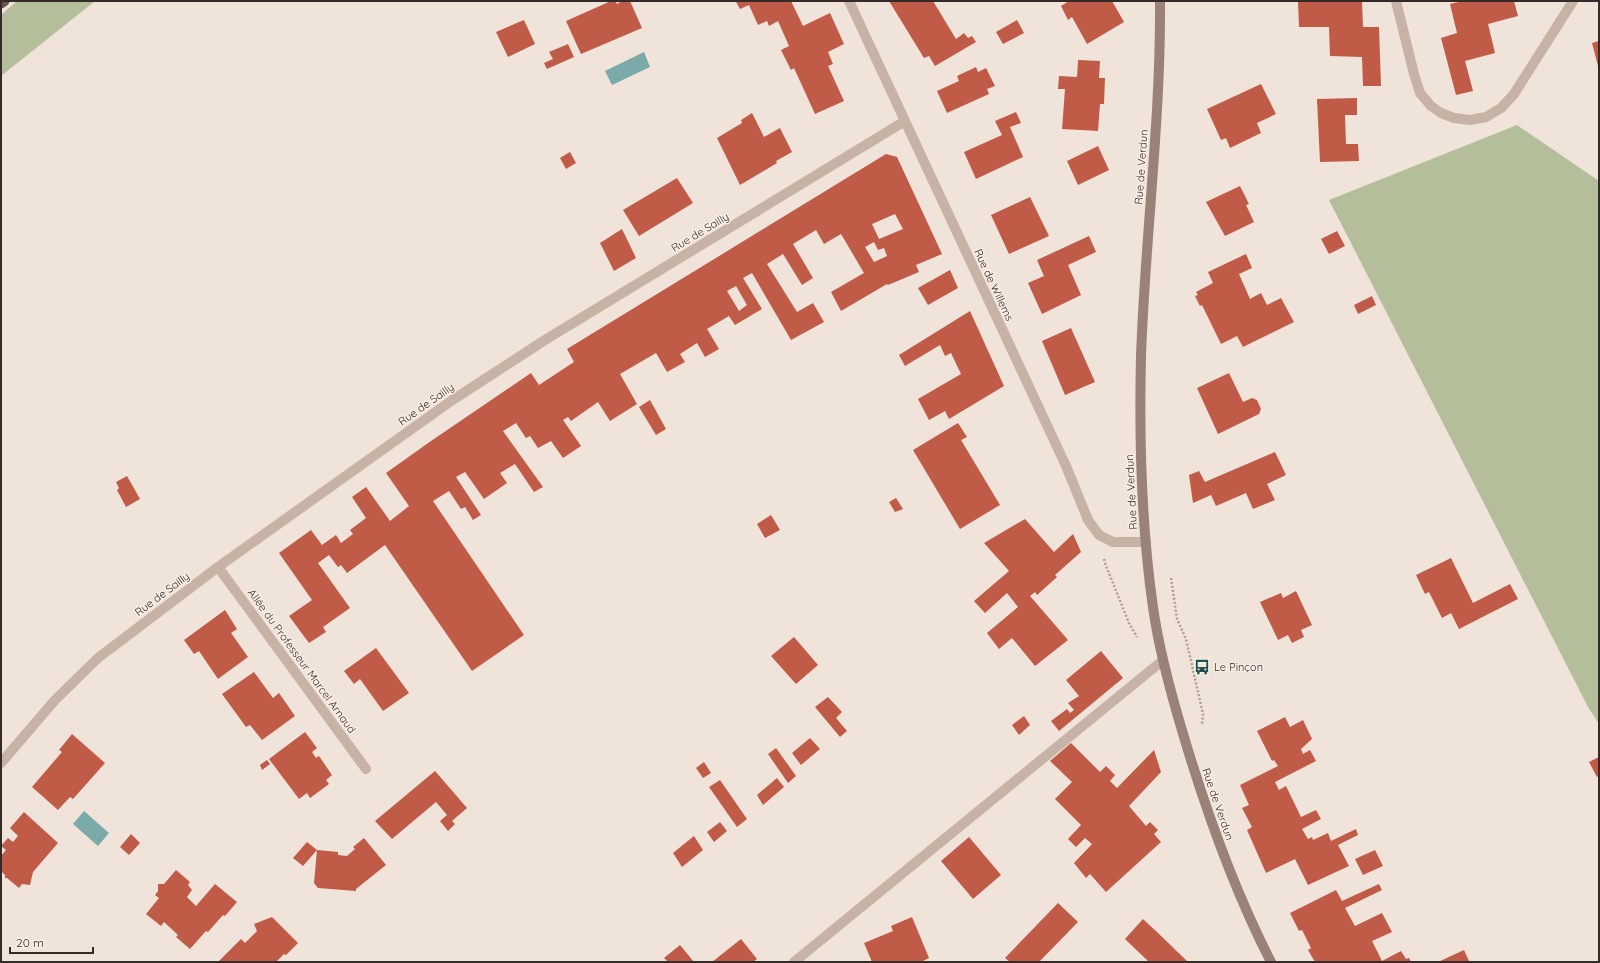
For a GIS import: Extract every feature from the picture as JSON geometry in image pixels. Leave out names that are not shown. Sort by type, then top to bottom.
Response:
[{"type":"main road","name":"Rue de Verdun","points":[[1160,1],[1157,114],[1141,353],[1140,417],[1142,483],[1152,606],[1162,661],[1175,711],[1204,803],[1237,889],[1271,962]]},
{"type":"street","name":"Rue de Willems","points":[[849,1],[1066,466],[1088,520],[1099,535]]},
{"type":"street","points":[[1396,1],[1420,93],[1431,106],[1441,113],[1454,118],[1465,119],[1486,117],[1501,108],[1514,94],[1573,1]]},
{"type":"street","name":"Rue de Sailly","points":[[1,762],[55,700],[98,658],[218,567],[445,405],[496,371],[905,121]]},
{"type":"street","points":[[1099,535],[1113,542],[1146,542]]},
{"type":"street","name":"Allée du Professeur Marcel Arnaud","points":[[218,567],[366,769]]},
{"type":"street","points":[[794,962],[1162,661]]},
{"type":"path","points":[[1099,535],[1106,566],[1132,628],[1138,638],[1158,638]]},
{"type":"path","points":[[1171,576],[1177,619],[1186,639],[1203,714],[1201,729]]},
{"type":"green space","points":[[17,1],[95,1],[1,76],[1,15]]},
{"type":"green space","points":[[1517,125],[1599,181],[1599,724],[1588,707],[1329,200]]},
{"type":"water","points":[[644,52],[650,67],[612,85],[605,71]]},
{"type":"water","points":[[84,811],[109,833],[98,846],[73,824]]},
{"type":"building","points":[[611,1],[615,1],[617,4],[622,1],[630,1],[642,28],[581,54],[566,21]]},
{"type":"building","points":[[791,1],[803,26],[830,13],[844,44],[828,52],[833,64],[828,66],[844,101],[815,114],[794,68],[791,70],[781,50],[789,46],[778,21],[769,26],[767,21],[758,25],[749,5],[740,9],[736,2]]},
{"type":"building","points":[[889,1],[933,1],[956,39],[964,33],[968,38],[972,36],[976,42],[935,66],[929,56],[924,58]]},
{"type":"building","points":[[1069,1],[1112,1],[1124,22],[1087,44],[1072,17],[1068,20],[1061,6]]},
{"type":"building","points":[[1298,1],[1362,1],[1363,27],[1379,27],[1381,86],[1363,86],[1362,57],[1330,56],[1329,27],[1299,27]]},
{"type":"building","points":[[1463,1],[1514,1],[1518,16],[1488,24],[1495,53],[1465,61],[1473,91],[1456,95],[1441,38],[1457,33],[1450,4]]},
{"type":"building","points":[[524,20],[535,44],[508,57],[496,32]]},
{"type":"building","points":[[1017,20],[1024,33],[1003,44],[996,32]]},
{"type":"building","points":[[1599,41],[1599,65],[1598,66],[1592,43]]},
{"type":"building","points":[[568,44],[574,57],[547,69],[544,63],[553,59],[549,52]]},
{"type":"building","points":[[1078,60],[1100,61],[1099,78],[1105,78],[1104,104],[1100,104],[1098,131],[1062,129],[1065,89],[1058,89],[1059,76],[1077,77]]},
{"type":"building","points":[[976,67],[978,72],[986,68],[995,86],[987,89],[989,94],[947,113],[937,91],[959,81],[957,76]]},
{"type":"building","points":[[1261,84],[1276,114],[1257,123],[1261,133],[1230,148],[1226,138],[1221,140],[1207,109]]},
{"type":"building","points":[[1357,98],[1357,115],[1345,115],[1346,144],[1358,144],[1359,161],[1320,162],[1317,99]]},
{"type":"building","points":[[1016,112],[1021,123],[1010,127],[1023,157],[976,179],[964,152],[1002,135],[995,121]]},
{"type":"building","points":[[752,113],[764,137],[780,128],[792,152],[776,161],[777,163],[740,185],[717,138],[742,123],[741,120]]},
{"type":"building","points":[[1098,146],[1109,170],[1078,185],[1067,161]]},
{"type":"building","points":[[570,152],[576,163],[566,169],[560,158]]},
{"type":"building","points":[[886,154],[897,157],[942,254],[916,265],[919,272],[888,285],[887,284],[841,311],[831,292],[864,273],[841,234],[824,244],[816,230],[793,244],[813,278],[802,285],[783,254],[767,264],[797,312],[813,303],[824,322],[791,340],[752,273],[743,278],[762,309],[735,325],[729,316],[707,329],[719,349],[705,357],[697,343],[680,354],[685,362],[667,372],[656,353],[620,374],[637,404],[610,421],[598,402],[571,421],[568,417],[563,420],[581,446],[563,458],[551,441],[538,448],[530,436],[526,438],[516,423],[503,431],[543,487],[534,492],[515,464],[500,473],[507,483],[484,499],[465,472],[456,477],[481,515],[473,520],[465,507],[461,509],[449,491],[433,501],[524,635],[472,671],[385,545],[347,573],[341,565],[338,567],[329,555],[318,563],[350,608],[323,627],[326,632],[309,643],[289,616],[312,600],[279,553],[311,530],[322,545],[336,535],[341,543],[353,534],[350,530],[366,518],[352,497],[366,487],[390,521],[409,506],[386,473],[531,373],[539,385],[574,362],[567,349]],"holes":[[[895,214],[903,229],[879,239],[872,224]],[[874,242],[878,250],[884,248],[887,256],[874,262],[865,247]],[[736,286],[747,305],[739,311],[727,291]]]},
{"type":"building","points":[[677,178],[693,203],[639,236],[623,210]]},
{"type":"building","points":[[1240,186],[1249,204],[1246,205],[1254,222],[1225,236],[1206,202]]},
{"type":"building","points":[[1030,197],[1049,236],[1009,254],[991,215]]},
{"type":"building","points":[[622,229],[636,258],[614,271],[600,243]]},
{"type":"building","points":[[1337,231],[1345,246],[1329,254],[1321,239]]},
{"type":"building","points":[[1089,236],[1096,252],[1068,265],[1081,295],[1042,314],[1028,283],[1044,276],[1037,260]]},
{"type":"building","points":[[1246,254],[1252,268],[1239,274],[1250,299],[1261,293],[1267,305],[1281,298],[1294,322],[1243,347],[1237,336],[1221,344],[1202,305],[1200,306],[1195,296],[1198,295],[1196,292],[1213,283],[1208,272]]},
{"type":"building","points":[[950,270],[958,288],[928,305],[918,288]]},
{"type":"building","points":[[1372,296],[1376,305],[1358,314],[1354,305]]},
{"type":"building","points":[[970,311],[1004,386],[949,419],[945,411],[929,420],[918,399],[961,374],[951,353],[945,356],[940,345],[905,366],[899,355]]},
{"type":"building","points":[[1071,328],[1095,382],[1065,395],[1042,341]]},
{"type":"building","points":[[1229,373],[1243,402],[1252,398],[1257,400],[1261,409],[1259,414],[1218,434],[1197,388]]},
{"type":"building","points":[[650,400],[666,429],[656,435],[639,407]]},
{"type":"building","points":[[958,423],[967,437],[961,440],[1000,505],[960,529],[913,450]]},
{"type":"building","points":[[1275,452],[1286,475],[1267,484],[1275,500],[1253,509],[1246,493],[1216,506],[1211,495],[1193,503],[1189,475],[1199,471],[1205,482]]},
{"type":"building","points":[[127,476],[140,499],[126,507],[117,490],[119,488],[116,482]]},
{"type":"building","points":[[896,498],[903,509],[895,512],[889,502]]},
{"type":"building","points":[[771,515],[780,530],[765,538],[757,524]]},
{"type":"building","points":[[1025,519],[1054,552],[1073,534],[1081,552],[1055,575],[1057,577],[1037,595],[1035,592],[1030,596],[1068,640],[1035,666],[1012,638],[999,649],[987,633],[1018,607],[1007,593],[985,613],[974,601],[1009,571],[984,543]]},
{"type":"building","points":[[1451,558],[1473,603],[1510,584],[1518,599],[1459,629],[1451,613],[1442,618],[1429,592],[1425,594],[1416,575]]},
{"type":"building","points":[[1296,591],[1312,625],[1301,630],[1304,637],[1292,643],[1288,635],[1278,640],[1260,602],[1281,593],[1283,598]]},
{"type":"building","points":[[225,610],[237,629],[231,633],[248,657],[218,679],[199,651],[194,654],[184,640]]},
{"type":"building","points":[[794,637],[818,665],[796,684],[771,656]]},
{"type":"building","points":[[376,648],[409,693],[383,711],[360,679],[354,684],[344,671]]},
{"type":"building","points":[[1101,651],[1123,678],[1059,731],[1051,721],[1067,709],[1070,713],[1074,710],[1068,703],[1079,696],[1066,680]]},
{"type":"building","points":[[254,672],[273,698],[279,693],[295,716],[262,740],[250,725],[246,727],[222,694]]},
{"type":"building","points":[[828,697],[842,712],[836,718],[847,731],[840,737],[815,707]]},
{"type":"building","points":[[1024,716],[1030,725],[1019,735],[1012,725]]},
{"type":"building","points":[[1285,717],[1290,727],[1303,720],[1312,739],[1301,749],[1303,754],[1310,750],[1316,761],[1275,782],[1279,790],[1286,786],[1301,817],[1316,810],[1321,819],[1302,829],[1308,839],[1312,837],[1313,840],[1328,833],[1331,841],[1356,829],[1358,835],[1338,845],[1349,866],[1308,885],[1295,859],[1266,873],[1247,830],[1252,827],[1242,808],[1249,805],[1240,785],[1278,766],[1274,760],[1272,761],[1257,731]]},
{"type":"building","points":[[305,732],[317,748],[312,752],[316,758],[319,756],[332,775],[326,780],[329,784],[310,798],[307,793],[299,799],[269,759]]},
{"type":"building","points":[[72,734],[105,763],[73,799],[70,797],[58,810],[32,787],[62,752],[59,750]]},
{"type":"building","points":[[810,738],[820,749],[801,765],[792,753]]},
{"type":"building","points":[[1071,743],[1100,772],[1106,766],[1115,775],[1110,781],[1117,788],[1154,750],[1161,772],[1129,806],[1146,826],[1150,822],[1158,830],[1154,834],[1161,842],[1106,892],[1090,874],[1086,878],[1074,863],[1092,844],[1085,838],[1076,847],[1068,839],[1081,825],[1055,799],[1072,782],[1050,761]]},
{"type":"building","points":[[776,748],[796,776],[788,783],[768,754]]},
{"type":"building","points":[[1599,757],[1599,776],[1597,777],[1589,762]]},
{"type":"building","points":[[267,760],[270,764],[262,770],[260,765]]},
{"type":"building","points":[[704,762],[711,773],[703,778],[696,768]]},
{"type":"building","points":[[435,771],[467,808],[452,821],[455,824],[448,831],[440,821],[447,815],[436,802],[392,839],[375,821]]},
{"type":"building","points":[[777,778],[784,787],[763,805],[757,795]]},
{"type":"building","points":[[720,780],[747,819],[737,827],[709,787]]},
{"type":"building","points":[[24,812],[58,843],[33,872],[30,885],[22,884],[19,888],[5,878],[5,875],[1,871],[1,856],[6,850],[1,846],[8,838],[13,842],[18,836],[10,828]]},
{"type":"building","points":[[720,822],[727,831],[714,842],[707,832]]},
{"type":"building","points":[[131,834],[140,843],[129,855],[120,847]]},
{"type":"building","points":[[694,836],[703,850],[682,867],[673,853]]},
{"type":"building","points":[[969,837],[1001,875],[973,899],[941,861]]},
{"type":"building","points":[[364,838],[386,865],[356,889],[356,891],[318,888],[314,883],[317,850],[338,852],[338,855],[347,856],[355,849],[353,847]]},
{"type":"building","points":[[307,842],[317,850],[303,866],[293,858]]},
{"type":"building","points":[[1375,850],[1383,866],[1363,875],[1355,859]]},
{"type":"building","points":[[176,870],[190,882],[188,885],[192,890],[187,897],[196,906],[215,884],[237,902],[208,932],[206,931],[190,949],[176,937],[178,935],[164,922],[161,926],[146,914],[159,898],[155,895],[158,891],[158,884],[164,884]]},
{"type":"building","points":[[1379,884],[1382,890],[1345,908],[1355,926],[1382,913],[1392,932],[1372,941],[1382,961],[1401,951],[1406,959],[1409,958],[1411,962],[1315,962],[1308,950],[1311,948],[1302,930],[1299,931],[1290,913],[1336,890],[1342,901]]},
{"type":"building","points":[[1058,903],[1078,922],[1039,962],[1010,962],[1005,958]]},
{"type":"building","points":[[272,917],[298,943],[286,955],[284,954],[276,962],[218,962],[241,939],[245,943],[257,931],[254,924]]},
{"type":"building","points":[[912,917],[929,958],[921,962],[872,962],[864,943],[893,931],[891,926]]},
{"type":"building","points":[[1143,919],[1188,962],[1149,962],[1125,939]]},
{"type":"building","points":[[741,939],[757,959],[753,962],[712,962]]},
{"type":"building","points":[[680,945],[694,962],[668,962],[664,958]]},
{"type":"building","points":[[1464,950],[1469,961],[1438,962]]},
{"type":"place","name":"Le Pinçon","points":[[1202,667]]}]
